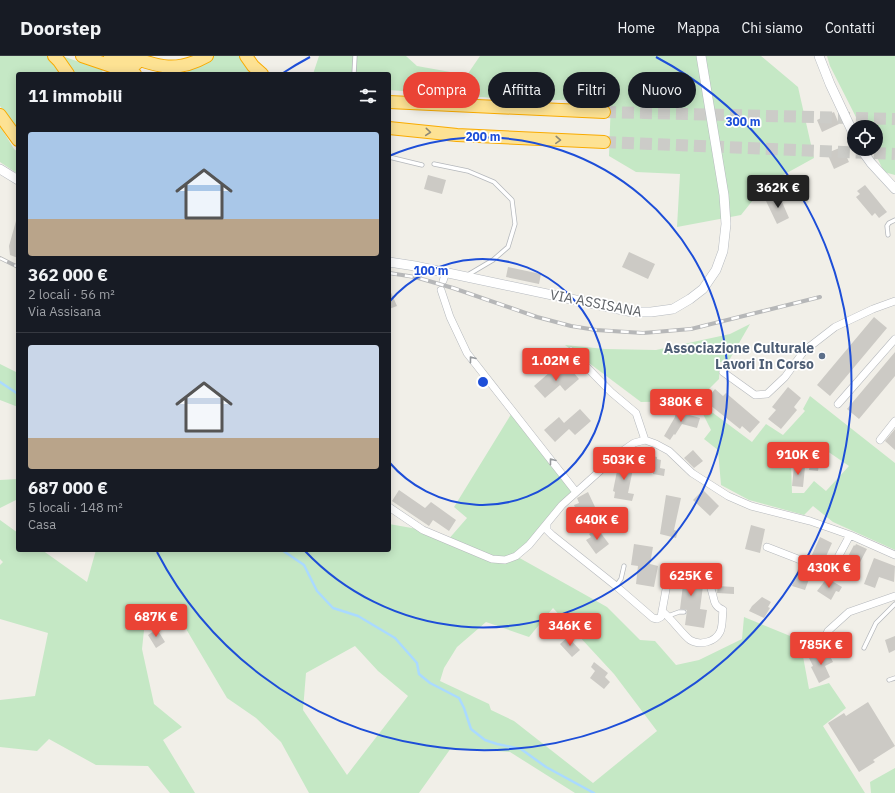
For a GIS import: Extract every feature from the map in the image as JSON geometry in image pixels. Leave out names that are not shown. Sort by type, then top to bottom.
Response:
[{"type":"highway","points":[[54,56],[67,72]]},
{"type":"highway","points":[[82,56],[129,72]]},
{"type":"highway","points":[[110,56],[161,72]]},
{"type":"highway","points":[[128,56],[163,66],[180,67],[194,63],[207,56]]},
{"type":"highway","points":[[246,56],[253,66],[260,72]]},
{"type":"highway","points":[[391,97],[403,98]]},
{"type":"highway","points":[[391,102],[403,103]]},
{"type":"highway","points":[[480,106],[604,112]]},
{"type":"highway","points":[[0,115],[16,137]]},
{"type":"highway","points":[[391,128],[457,135],[604,142]]},
{"type":"main road","name":"VIA ASSISANA","points":[[391,262],[415,266],[445,277],[465,276],[632,312],[651,312],[673,309],[690,299],[703,289],[716,270],[723,251],[726,224],[724,195],[701,56]]},
{"type":"main road","points":[[819,56],[847,120]]},
{"type":"main road","points":[[866,156],[871,164],[895,189]]},
{"type":"main road","points":[[0,169],[16,179]]},
{"type":"street","points":[[441,290],[450,317],[467,353],[576,492]]},
{"type":"street","points":[[723,372],[755,395],[767,394],[785,377],[804,351],[836,327],[873,309],[895,301]]},
{"type":"street","points":[[838,404],[895,339]]},
{"type":"street","points":[[571,351],[611,392],[636,413],[645,440]]},
{"type":"street","points":[[880,440],[895,421]]},
{"type":"street","points":[[391,508],[423,530],[492,559],[505,560],[516,556],[529,545],[562,505],[621,452],[634,443],[645,440],[669,451],[692,473],[728,496],[751,506],[810,521],[850,535],[895,555]]},
{"type":"street","points":[[547,524],[547,530],[552,535],[616,586],[653,618],[657,619],[665,613],[668,573]]},
{"type":"street","points":[[767,548],[798,559],[829,574],[850,535]]},
{"type":"street","points":[[665,613],[690,640],[698,643],[706,643],[712,640],[720,632],[723,610],[717,608],[711,589]]},
{"type":"street","points":[[826,635],[828,631],[849,612],[895,596]]},
{"type":"lane","points":[[354,72],[355,56]]},
{"type":"lane","points":[[391,157],[422,165]]},
{"type":"lane","points":[[434,164],[468,171],[494,182],[512,200],[515,224],[508,247],[493,260],[465,276]]},
{"type":"lane","points":[[888,235],[887,226],[895,220]]},
{"type":"lane","points":[[616,586],[621,579],[624,566]]},
{"type":"lane","points":[[864,648],[876,624],[895,604]]},
{"type":"lane","points":[[665,613],[684,612]]},
{"type":"lane","points":[[889,680],[895,678]]},
{"type":"green space","points":[[0,56],[48,56],[62,72],[16,72],[16,127],[0,106]]},
{"type":"green space","points":[[62,56],[103,70],[102,72],[72,72]]},
{"type":"green space","points":[[213,56],[242,56],[254,72],[187,72]]},
{"type":"green space","points":[[319,56],[406,56],[417,66],[450,72],[403,72],[403,91],[391,90],[391,72],[314,72]]},
{"type":"green space","points":[[480,56],[761,56],[798,87],[814,158],[765,185],[741,215],[677,227],[680,174],[636,172],[609,156],[611,108],[620,108],[620,72],[563,72],[563,100],[555,100],[555,72],[488,72],[488,98],[480,97],[480,72],[469,72]]},
{"type":"green space","points":[[827,56],[895,56],[895,175],[884,172],[876,156],[883,156],[883,120],[857,120],[830,66]]},
{"type":"green space","points":[[0,126],[16,150],[16,173],[0,162]]},
{"type":"green space","points":[[750,324],[727,364],[720,362],[719,379],[697,401],[641,402],[565,345],[605,349],[656,350],[730,334]]},
{"type":"green space","points":[[0,364],[16,372],[16,406],[0,400]]},
{"type":"green space","points":[[810,396],[895,463],[895,550],[833,522],[813,506],[804,515],[749,500],[721,485],[718,450],[704,439],[711,430],[702,412],[705,407],[752,442],[766,424],[783,435],[805,411],[803,409]],"holes":[[[814,442],[849,466],[826,491],[814,481],[804,493],[792,493],[791,462],[806,464]]]},
{"type":"green space","points":[[513,411],[576,492],[516,556],[607,607],[640,640],[655,641],[676,665],[699,660],[742,639],[744,617],[800,640],[809,689],[829,683],[846,708],[823,726],[865,793],[575,793],[510,752],[451,748],[419,793],[309,793],[281,742],[256,718],[227,698],[179,617],[145,621],[142,649],[154,704],[182,727],[163,740],[195,793],[170,793],[148,766],[96,765],[49,739],[37,751],[0,747],[0,700],[35,696],[48,633],[0,619],[0,565],[3,562],[0,559],[0,520],[16,532],[16,552],[45,552],[87,582],[95,552],[391,552],[391,524],[423,530],[447,541],[467,518],[454,507]],"holes":[[[553,608],[614,674],[657,731],[593,783],[514,721],[491,710],[489,704],[440,681],[444,668],[457,647],[486,622],[529,637]],[[355,646],[378,671],[408,696],[347,775],[303,710],[306,673]]]},
{"type":"green space","points":[[16,479],[16,500],[0,508],[0,480]]},
{"type":"green space","points":[[895,768],[895,793],[871,793],[870,782]]},
{"type":"building","points":[[834,112],[839,124],[822,132],[817,120]]},
{"type":"building","points":[[842,147],[849,162],[834,169],[827,153]]},
{"type":"building","points":[[428,175],[446,180],[442,194],[424,189]]},
{"type":"building","points":[[865,185],[887,212],[879,218],[875,213],[872,216],[856,197],[860,194],[857,191]]},
{"type":"building","points":[[779,195],[789,218],[777,224],[766,201]]},
{"type":"building","points":[[16,221],[16,257],[10,255],[9,246]]},
{"type":"building","points":[[629,252],[655,264],[648,279],[622,267]]},
{"type":"building","points":[[508,267],[541,274],[539,284],[506,277]]},
{"type":"building","points":[[391,292],[397,306],[391,308]]},
{"type":"building","points":[[874,317],[887,328],[830,396],[817,385]]},
{"type":"building","points":[[895,352],[895,376],[859,419],[847,409]]},
{"type":"building","points":[[569,367],[579,379],[565,391],[560,385],[545,398],[534,386],[550,372],[555,378]]},
{"type":"building","points":[[788,387],[801,398],[794,407],[797,410],[781,429],[768,419],[776,410],[772,407]]},
{"type":"building","points":[[715,389],[723,396],[726,393],[760,422],[750,433],[742,426],[740,429],[705,401]]},
{"type":"building","points":[[580,409],[591,421],[575,435],[569,429],[555,442],[544,430],[559,417],[564,423]]},
{"type":"building","points":[[676,410],[686,411],[686,414],[700,418],[697,428],[682,424],[670,440],[664,436],[675,417]]},
{"type":"building","points":[[895,429],[895,450],[885,441]]},
{"type":"building","points":[[693,450],[703,461],[694,468],[684,458]]},
{"type":"building","points":[[812,450],[822,451],[821,465],[819,465],[818,471],[809,470]]},
{"type":"building","points":[[648,455],[657,457],[657,459],[661,460],[660,468],[665,469],[664,476],[653,474],[653,471],[638,468],[640,457],[647,459]]},
{"type":"building","points":[[619,461],[634,464],[628,493],[634,494],[632,501],[614,498],[615,492],[613,491]]},
{"type":"building","points":[[794,466],[805,467],[803,487],[792,486]]},
{"type":"building","points":[[399,490],[425,508],[431,502],[456,520],[449,531],[433,520],[429,526],[392,501]]},
{"type":"building","points":[[703,490],[719,506],[710,516],[693,500]]},
{"type":"building","points":[[588,492],[595,507],[592,508],[594,513],[580,520],[574,505],[579,503],[577,498]]},
{"type":"building","points":[[666,495],[681,498],[674,530],[678,531],[676,538],[660,534]]},
{"type":"building","points":[[751,525],[765,529],[760,553],[745,549]]},
{"type":"building","points":[[597,528],[609,544],[596,554],[586,540],[591,537],[589,534]]},
{"type":"building","points":[[820,537],[832,543],[823,563],[811,557]]},
{"type":"building","points":[[634,544],[653,547],[650,564],[658,566],[654,587],[636,584],[638,566],[631,565]]},
{"type":"building","points":[[856,544],[867,549],[857,568],[850,574],[841,570],[854,545],[855,546]]},
{"type":"building","points":[[874,558],[895,566],[894,582],[879,577],[875,588],[864,584]]},
{"type":"building","points":[[679,566],[697,569],[695,585],[703,586],[700,609],[707,610],[704,628],[685,625],[687,610],[680,609],[683,585],[676,584]]},
{"type":"building","points":[[799,566],[812,571],[805,590],[792,586]]},
{"type":"building","points":[[827,578],[842,587],[839,592],[836,591],[831,600],[817,591]]},
{"type":"building","points":[[718,586],[734,587],[734,594],[717,593]]},
{"type":"building","points":[[762,597],[771,602],[768,607],[770,608],[764,618],[749,611],[752,606]]},
{"type":"building","points":[[157,629],[165,642],[156,648],[148,635]]},
{"type":"building","points":[[895,636],[895,650],[889,653],[885,640]]},
{"type":"building","points":[[568,637],[580,650],[572,657],[560,644]]},
{"type":"building","points":[[827,650],[833,662],[825,666],[830,677],[819,683],[811,667],[813,666],[809,658]]},
{"type":"building","points":[[594,662],[608,673],[605,677],[610,682],[604,689],[590,678],[595,671],[591,667]]},
{"type":"building","points":[[868,702],[895,746],[873,760],[875,762],[859,772],[828,723],[844,713],[846,716]]},
{"type":"waterway","points":[[0,382],[16,393]]},
{"type":"waterway","points":[[285,552],[304,565],[317,591],[333,608],[358,616],[395,638],[417,663],[419,674],[430,683],[459,698],[471,729],[485,740],[521,749],[546,767],[594,793]]},
{"type":"tunnel","points":[[604,112],[895,119]]},
{"type":"tunnel","points":[[604,142],[895,154]]},
{"type":"railway","points":[[0,258],[16,266]]},
{"type":"railway","points":[[391,273],[415,277],[453,288],[537,317],[571,326],[596,330],[643,333],[691,329],[820,297]]},
{"type":"place","name":"Associazione Culturale Lavori In Corso","points":[[822,356]]}]
